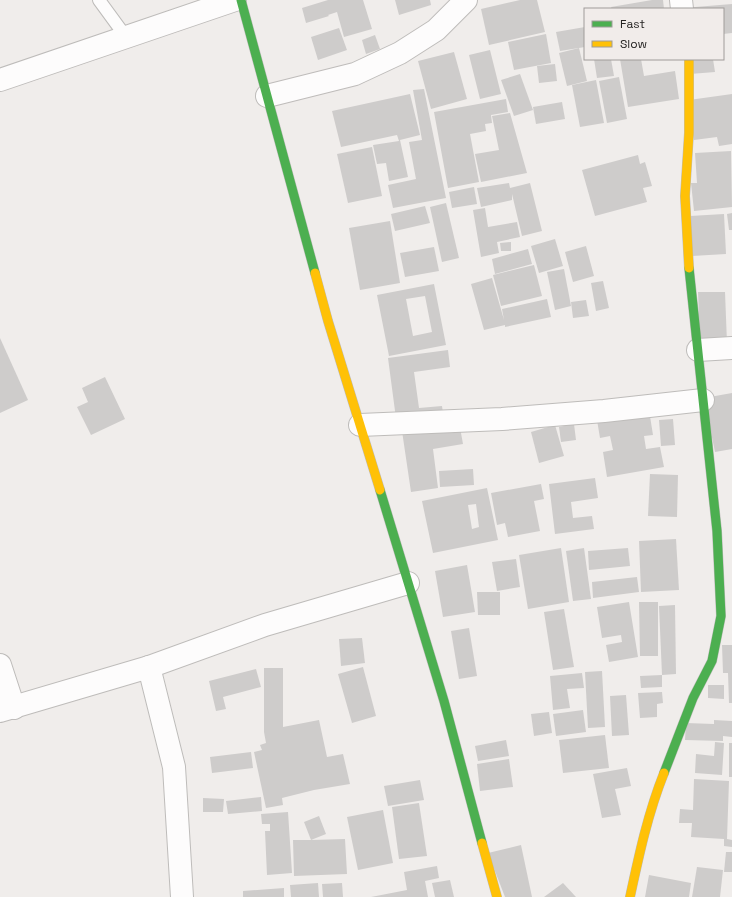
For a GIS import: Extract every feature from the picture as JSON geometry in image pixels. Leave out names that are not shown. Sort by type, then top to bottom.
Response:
[{"type":"street","points":[[0,80],[235,0]]},
{"type":"street","points":[[241,0],[328,321],[444,701],[497,897]]},
{"type":"street","points":[[267,96],[355,74],[400,53],[436,30],[466,0]]},
{"type":"street","points":[[630,897],[639,855],[659,785],[693,698],[712,661],[721,616],[717,531],[690,279],[685,196],[689,133],[688,60]]},
{"type":"street","points":[[698,350],[732,348]]},
{"type":"street","points":[[360,425],[502,419],[604,411],[703,400]]},
{"type":"street","points":[[0,666],[7,710],[149,667],[265,625],[408,583]]},
{"type":"street","points":[[149,667],[174,767],[182,897]]},
{"type":"lane","points":[[99,0],[126,37]]},
{"type":"building","points":[[328,0],[363,0],[372,29],[344,37],[337,12],[306,23],[302,8]]},
{"type":"building","points":[[395,0],[430,0],[431,5],[399,15]]},
{"type":"building","points":[[520,0],[537,0],[545,32],[489,45],[481,9]]},
{"type":"building","points":[[652,0],[663,0],[664,8],[612,8]]},
{"type":"building","points":[[732,4],[732,33],[724,34],[724,8],[683,8]]},
{"type":"building","points":[[584,27],[584,47],[560,51],[556,32]]},
{"type":"building","points":[[339,28],[347,50],[318,60],[311,37]]},
{"type":"building","points":[[546,34],[551,63],[514,70],[508,42]]},
{"type":"building","points":[[375,35],[380,49],[366,54],[362,40]]},
{"type":"building","points":[[579,48],[587,81],[567,86],[559,53]]},
{"type":"building","points":[[490,50],[501,94],[480,99],[469,55]]},
{"type":"building","points":[[454,52],[467,99],[431,109],[418,61]]},
{"type":"building","points":[[594,60],[611,60],[614,76],[597,78]]},
{"type":"building","points":[[620,60],[641,60],[644,76],[675,71],[679,99],[628,107]]},
{"type":"building","points":[[689,60],[713,60],[715,72],[690,74]]},
{"type":"building","points":[[555,64],[557,81],[539,83],[537,66]]},
{"type":"building","points":[[520,74],[533,110],[514,116],[501,80]]},
{"type":"building","points":[[619,77],[627,119],[607,123],[599,81]]},
{"type":"building","points":[[596,80],[604,123],[580,127],[572,85]]},
{"type":"building","points":[[424,89],[446,198],[393,208],[388,185],[416,179],[409,142],[422,140],[413,90]]},
{"type":"building","points":[[410,94],[420,135],[400,140],[408,177],[389,181],[386,163],[377,164],[373,145],[399,141],[397,135],[341,147],[332,111]]},
{"type":"building","points":[[732,94],[732,144],[719,146],[717,137],[694,140],[689,100]]},
{"type":"building","points":[[506,99],[508,112],[491,115],[492,123],[485,124],[486,131],[470,134],[479,182],[448,188],[434,112]]},
{"type":"building","points":[[562,102],[565,119],[536,124],[533,107]]},
{"type":"building","points":[[510,113],[527,173],[481,182],[475,154],[499,150],[492,116]]},
{"type":"building","points":[[372,147],[382,196],[348,203],[337,154]]},
{"type":"building","points":[[731,151],[732,207],[694,211],[691,183],[697,183],[695,153]]},
{"type":"building","points":[[638,155],[640,164],[645,162],[652,186],[643,188],[647,202],[595,216],[582,170]]},
{"type":"building","points":[[509,183],[510,188],[530,183],[542,231],[522,236],[512,194],[512,200],[481,207],[477,188]]},
{"type":"building","points":[[474,187],[477,204],[452,208],[449,192]]},
{"type":"building","points":[[446,203],[459,258],[442,262],[430,207]]},
{"type":"building","points":[[425,206],[430,223],[395,231],[391,214]]},
{"type":"building","points":[[485,208],[488,227],[517,222],[520,237],[497,242],[499,253],[481,257],[473,210]]},
{"type":"building","points":[[732,213],[732,230],[729,230],[727,214]]},
{"type":"building","points":[[724,214],[726,254],[692,256],[690,216]]},
{"type":"building","points":[[390,221],[400,283],[360,290],[349,228]]},
{"type":"building","points":[[555,239],[563,266],[539,273],[531,246]]},
{"type":"building","points":[[511,242],[511,251],[501,251],[500,243]]},
{"type":"building","points":[[586,246],[594,276],[573,282],[565,252]]},
{"type":"building","points":[[434,247],[439,271],[405,277],[400,253]]},
{"type":"building","points":[[528,249],[532,264],[495,274],[492,259]]},
{"type":"building","points":[[534,265],[542,296],[501,306],[493,275]]},
{"type":"building","points":[[564,269],[571,306],[555,310],[547,272]]},
{"type":"building","points":[[492,278],[504,320],[502,309],[547,299],[551,317],[484,330],[471,284]]},
{"type":"building","points":[[603,281],[609,308],[596,311],[591,283]]},
{"type":"building","points":[[434,284],[446,345],[389,356],[377,295]],"holes":[[[425,296],[432,332],[413,336],[406,299]]]},
{"type":"building","points":[[698,292],[725,292],[727,343],[700,344]]},
{"type":"building","points":[[586,300],[589,316],[573,318],[571,302]]},
{"type":"building","points":[[0,338],[28,400],[0,413]]},
{"type":"building","points":[[448,350],[450,367],[414,372],[419,408],[442,406],[444,420],[397,426],[388,358]]},
{"type":"building","points":[[105,377],[125,419],[91,435],[77,407],[88,402],[82,388]]},
{"type":"building","points":[[732,393],[732,449],[715,452],[704,398]]},
{"type":"building","points":[[649,410],[653,435],[644,436],[646,449],[660,447],[664,467],[607,477],[603,452],[613,450],[610,436],[600,438],[597,420]]},
{"type":"building","points":[[673,419],[675,445],[661,446],[659,420]]},
{"type":"building","points":[[459,422],[463,444],[433,449],[438,488],[411,492],[402,431]]},
{"type":"building","points":[[574,424],[576,440],[561,442],[559,427]]},
{"type":"building","points":[[555,425],[564,456],[539,463],[531,432]]},
{"type":"building","points":[[473,469],[474,485],[440,487],[439,471]]},
{"type":"building","points":[[650,474],[678,475],[677,517],[648,516]]},
{"type":"building","points":[[595,478],[598,498],[571,502],[573,518],[592,516],[594,529],[555,534],[549,484]]},
{"type":"building","points":[[541,484],[544,499],[534,501],[540,531],[508,537],[505,523],[497,525],[491,493]]},
{"type":"building","points":[[487,488],[498,540],[433,553],[422,501]],"holes":[[[476,504],[479,527],[472,529],[468,505]]]},
{"type":"building","points":[[676,539],[679,590],[641,592],[639,541]]},
{"type":"building","points":[[561,548],[569,602],[528,609],[519,555]]},
{"type":"building","points":[[584,548],[591,599],[573,601],[566,551]]},
{"type":"building","points":[[628,548],[630,566],[589,570],[588,551]]},
{"type":"building","points":[[516,559],[520,587],[497,591],[492,562]]},
{"type":"building","points":[[467,565],[475,612],[443,617],[435,571]]},
{"type":"building","points":[[637,577],[639,592],[593,598],[592,582]]},
{"type":"building","points":[[477,592],[500,592],[500,615],[478,615]]},
{"type":"building","points":[[629,602],[638,657],[609,662],[606,645],[622,642],[621,635],[602,638],[597,607]]},
{"type":"building","points":[[639,602],[658,602],[658,656],[640,656]]},
{"type":"building","points":[[675,605],[676,674],[662,675],[659,606]]},
{"type":"building","points":[[564,609],[574,667],[553,670],[544,612]]},
{"type":"building","points":[[469,628],[477,676],[459,679],[451,631]]},
{"type":"building","points":[[362,638],[365,663],[341,666],[339,639]]},
{"type":"building","points":[[722,645],[732,645],[732,703],[729,703],[728,673],[723,673]]},
{"type":"building","points":[[363,667],[376,716],[352,723],[338,674]]},
{"type":"building","points":[[264,668],[283,668],[283,727],[319,720],[327,757],[343,754],[350,784],[314,790],[282,798],[283,805],[266,808],[254,752],[262,750],[260,745],[266,743],[264,732]]},
{"type":"building","points":[[256,669],[261,687],[223,697],[226,709],[216,711],[209,681]]},
{"type":"building","points":[[602,671],[605,727],[588,728],[585,672]]},
{"type":"building","points":[[582,673],[584,688],[567,689],[570,708],[553,710],[550,676]]},
{"type":"building","points":[[662,675],[662,687],[641,688],[640,676]]},
{"type":"building","points":[[708,685],[724,685],[724,699],[708,698]]},
{"type":"building","points":[[662,692],[663,703],[657,704],[657,717],[640,718],[638,693]]},
{"type":"building","points":[[626,695],[629,735],[612,736],[610,696]]},
{"type":"building","points":[[583,710],[586,732],[556,736],[553,714]]},
{"type":"building","points":[[549,712],[552,733],[534,736],[531,714]]},
{"type":"building","points":[[714,720],[732,721],[732,737],[723,736],[723,741],[685,740],[686,723],[714,724]]},
{"type":"building","points":[[605,735],[609,768],[563,773],[559,740]]},
{"type":"building","points":[[506,740],[509,756],[478,761],[475,746]]},
{"type":"building","points":[[715,742],[724,743],[722,775],[695,773],[696,754],[714,756]]},
{"type":"building","points":[[729,743],[732,743],[732,777],[729,777]]},
{"type":"building","points":[[251,752],[253,768],[212,773],[210,757]]},
{"type":"building","points":[[509,759],[513,787],[480,791],[477,764]]},
{"type":"building","points":[[627,768],[631,786],[615,789],[621,815],[602,818],[593,774]]},
{"type":"building","points":[[694,779],[729,781],[727,839],[732,840],[732,847],[724,846],[724,839],[691,837],[692,823],[679,823],[680,809],[693,810]]},
{"type":"building","points":[[420,780],[424,800],[388,806],[384,786]]},
{"type":"building","points":[[261,797],[262,811],[228,814],[226,801]]},
{"type":"building","points":[[203,798],[224,799],[223,812],[203,812]]},
{"type":"building","points":[[419,803],[427,856],[399,859],[392,807]]},
{"type":"building","points":[[383,810],[393,863],[358,870],[347,817]]},
{"type":"building","points":[[288,812],[292,873],[267,875],[265,831],[270,831],[270,824],[262,824],[261,814]]},
{"type":"building","points":[[319,816],[326,834],[311,840],[304,822]]},
{"type":"building","points":[[345,839],[347,874],[294,876],[293,840]]},
{"type":"building","points":[[521,845],[532,897],[505,897],[488,853]]},
{"type":"building","points":[[726,852],[732,852],[732,872],[724,872]]},
{"type":"building","points":[[437,866],[439,878],[425,881],[428,897],[371,897],[407,890],[404,872]]},
{"type":"building","points":[[697,867],[723,870],[720,897],[692,897]]},
{"type":"building","points":[[649,875],[691,883],[689,897],[645,897]]},
{"type":"building","points":[[450,880],[454,897],[435,897],[432,883]]},
{"type":"building","points":[[318,883],[319,897],[291,897],[290,885]]},
{"type":"building","points":[[342,883],[343,897],[323,897],[322,884]]},
{"type":"building","points":[[563,883],[576,897],[544,897]]},
{"type":"building","points":[[284,888],[284,897],[243,897],[243,891]]},
{"type":"traffic: fast","points":[[241,0],[315,273]]},
{"type":"traffic: fast","points":[[664,773],[693,698],[712,661],[721,616],[717,531],[689,268]]},
{"type":"traffic: fast","points":[[380,490],[444,701],[482,843]]},
{"type":"traffic: slow","points":[[689,60],[689,133],[685,196],[689,268]]},
{"type":"traffic: slow","points":[[315,273],[328,321],[380,490]]},
{"type":"traffic: slow","points":[[630,897],[640,850],[658,788],[664,773]]},
{"type":"traffic: slow","points":[[482,843],[497,897]]}]
